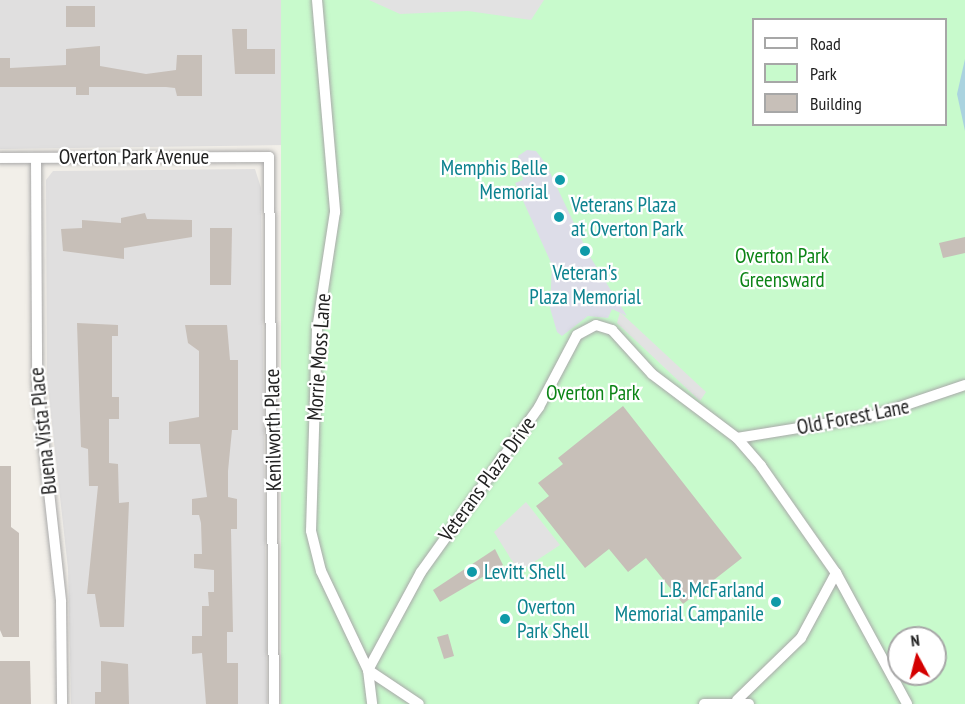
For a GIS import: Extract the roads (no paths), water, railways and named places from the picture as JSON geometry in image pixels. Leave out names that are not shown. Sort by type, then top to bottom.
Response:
[{"type":"street","name":"Morrie Moss Lane","points":[[317,0],[335,212],[317,330],[311,531],[321,571],[368,670],[372,704]]},
{"type":"street","name":"Overton Park Avenue","points":[[0,158],[269,157]]},
{"type":"street","name":"Kenilworth Place","points":[[269,157],[274,704]]},
{"type":"street","name":"Buena Vista Place","points":[[36,158],[37,383],[62,602],[62,704]]},
{"type":"street","name":"Veterans Plaza Drive","points":[[368,670],[421,572],[539,407],[580,330],[596,325],[612,330],[652,374],[737,438],[789,500],[836,573],[908,704]]},
{"type":"street","name":"Old Forest Lane","points":[[737,438],[873,416],[965,385]]},
{"type":"street","points":[[737,700],[796,646],[836,573]]},
{"type":"street","points":[[368,670],[419,704]]},
{"type":"street","points":[[704,704],[737,700],[749,704]]},
{"type":"water","points":[[965,59],[965,131],[957,94]]},
{"type":"place","name":"Memphis Belle Memorial","points":[[560,180]]},
{"type":"place","name":"Veterans Plaza at Overton Park","points":[[559,217]]},
{"type":"place","name":"Veteran's Plaza Memorial","points":[[585,251]]},
{"type":"place","name":"Levitt Shell","points":[[472,572]]},
{"type":"place","name":"L.B. McFarland Memorial Campanile","points":[[776,602]]},
{"type":"place","name":"Overton Park Shell","points":[[505,619]]},
{"type":"park label","name":"Overton Park Greensward","points":[[782,268]]},
{"type":"park label","name":"Overton Park","points":[[593,393]]}]
